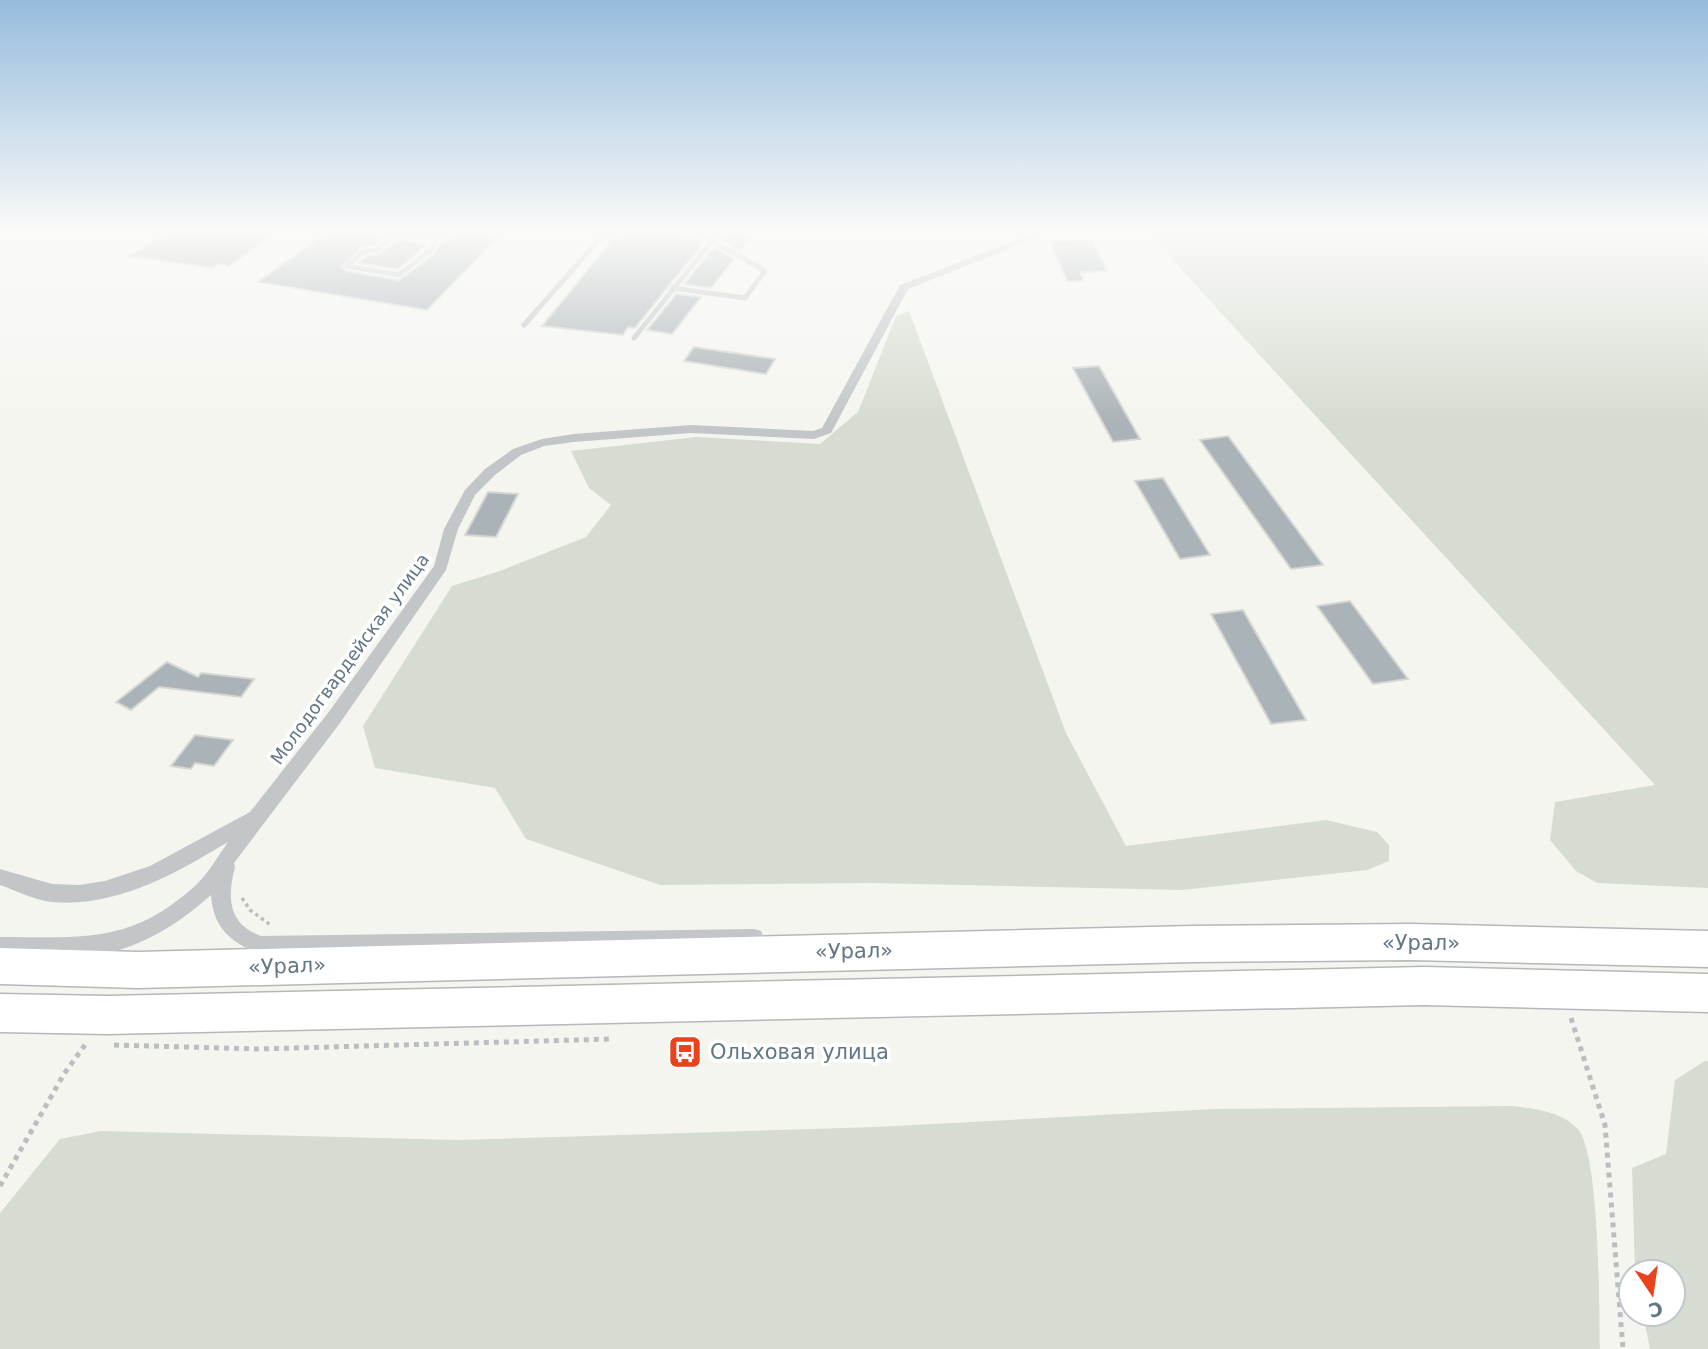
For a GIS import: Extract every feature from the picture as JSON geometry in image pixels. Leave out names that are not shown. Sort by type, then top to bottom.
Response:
[{"type":"highway","name":"«Урал»","points":[[0,966],[138,970],[1002,948],[1412,943],[1708,949]]},
{"type":"highway","points":[[0,1013],[121,1015],[1424,986],[1708,993]]},
{"type":"street","name":"Молодогвардейская улица","points":[[0,946],[88,946],[128,938],[163,921],[192,901],[214,878],[257,816],[334,718],[422,594],[441,567],[451,529],[470,493],[499,465],[517,452],[542,443],[575,438],[691,429],[814,435],[827,430],[899,296]]},
{"type":"street","points":[[0,877],[51,893],[95,892],[161,871],[257,816]]},
{"type":"street","points":[[232,851],[221,884],[222,909],[236,935],[261,945],[724,937],[1002,948]]},
{"type":"lane","points":[[524,325],[550,296]]},
{"type":"lane","points":[[634,338],[666,296]]},
{"type":"lane","points":[[730,296],[747,296]]},
{"type":"path","points":[[240,889],[250,910],[262,921],[278,929]]},
{"type":"path","points":[[1562,989],[1605,1125],[1623,1349]]},
{"type":"path","points":[[110,1045],[258,1049],[612,1039]]},
{"type":"path","points":[[0,1186],[83,1045],[97,1045]]},
{"type":"shaded area","points":[[1205,296],[1708,296],[1708,888],[1597,883],[1576,871],[1550,840],[1555,802],[1655,785]]},
{"type":"shaded area","points":[[909,311],[1066,733],[1126,846],[1326,820],[1377,832],[1389,845],[1389,861],[1367,870],[1182,890],[872,883],[660,885],[526,839],[495,788],[375,768],[363,726],[452,586],[500,571],[586,537],[611,505],[589,488],[571,451],[696,437],[820,444],[858,412],[896,316]]},
{"type":"shaded area","points":[[1708,1061],[1708,1349],[1650,1349],[1646,1328],[1687,1328],[1687,1258],[1635,1258],[1632,1168],[1666,1154],[1675,1080]]},
{"type":"shaded area","points":[[1513,1106],[1548,1112],[1564,1118],[1578,1129],[1585,1144],[1591,1169],[1597,1233],[1600,1349],[0,1349],[0,1213],[60,1139],[101,1131],[458,1140],[876,1127],[1214,1109]]},
{"type":"building","points":[[342,296],[441,296],[427,310]]},
{"type":"building","points":[[567,296],[661,296],[635,328],[628,327],[623,335],[542,326]]},
{"type":"building","points":[[674,296],[701,297],[672,334],[647,330]]},
{"type":"building","points":[[694,347],[775,359],[766,374],[684,361]]},
{"type":"building","points":[[1099,366],[1140,439],[1113,442],[1073,368]]},
{"type":"building","points":[[1228,436],[1323,565],[1291,569],[1200,440]]},
{"type":"building","points":[[1163,478],[1210,555],[1180,559],[1135,481]]},
{"type":"building","points":[[488,492],[518,494],[496,537],[465,535]]},
{"type":"building","points":[[1350,601],[1408,679],[1373,684],[1317,606]]},
{"type":"building","points":[[1243,610],[1306,720],[1271,724],[1211,614]]},
{"type":"building","points":[[167,662],[198,677],[201,673],[254,679],[241,697],[159,687],[131,710],[116,702]]},
{"type":"building","points":[[195,735],[233,740],[214,766],[195,763],[191,769],[171,766]]},
{"type":"place","name":"Ольховая улица","points":[[685,1052]]}]
